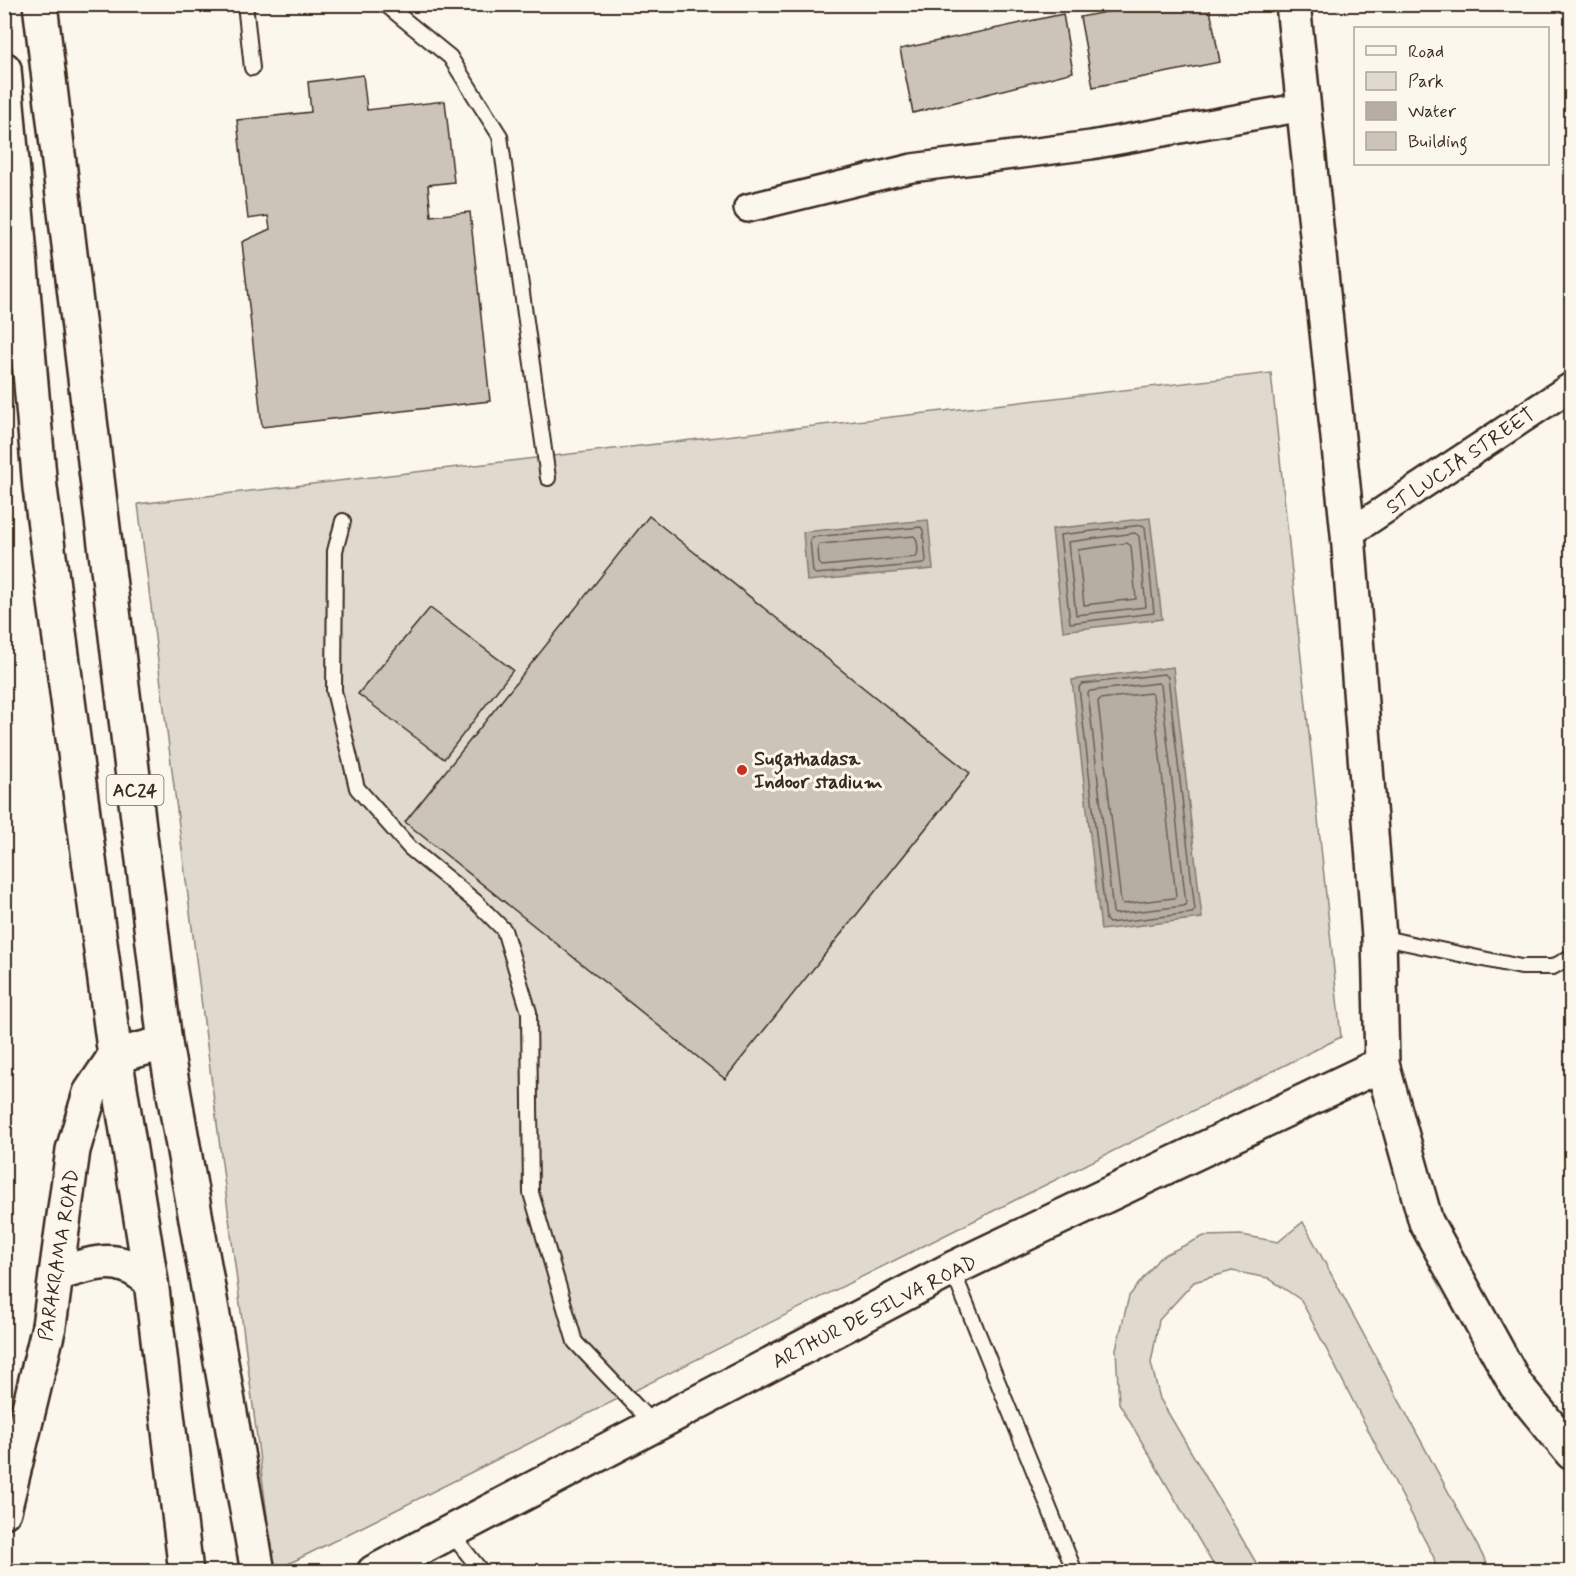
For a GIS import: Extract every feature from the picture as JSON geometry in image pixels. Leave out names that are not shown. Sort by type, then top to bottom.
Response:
[{"type":"main road","name":"AC24","points":[[40,4],[165,1043],[258,1572]]},
{"type":"main road","points":[[1293,4],[1348,534],[1379,937],[1382,1064],[1426,1222],[1516,1385],[1572,1453]]},
{"type":"main road","name":"AC24","points":[[4,69],[40,488],[115,1056],[151,1281],[186,1572]]},
{"type":"main road","points":[[115,1056],[165,1043]]},
{"type":"main road","name":"PARAKRAMA ROAD","points":[[4,1511],[49,1326],[74,1150],[90,1093],[115,1056]]},
{"type":"main road","name":"ARTHUR DE SILVA ROAD","points":[[374,1572],[952,1269],[1382,1064]]},
{"type":"main road","points":[[57,1274],[109,1262],[124,1264],[151,1281]]},
{"type":"street","points":[[748,208],[912,168],[1091,145],[1304,107]]},
{"type":"street","name":"ST LUCIA STREET","points":[[1348,534],[1572,386]]},
{"type":"lane","points":[[245,4],[252,68]]},
{"type":"lane","points":[[385,4],[450,57],[500,136],[548,478]]},
{"type":"lane","points":[[343,521],[335,551],[334,691],[357,788],[410,848],[476,902],[504,930],[529,1012],[531,1193],[575,1342],[654,1425]]},
{"type":"lane","points":[[1379,937],[1521,967],[1553,968],[1572,956]]},
{"type":"lane","points":[[952,1269],[1075,1572]]},
{"type":"lane","points":[[450,1532],[482,1572]]},
{"type":"green space","name":"Sugathadasa Indoor stadium","points":[[1271,373],[1341,1037],[274,1571],[138,504]]},
{"type":"green space","points":[[1303,1222],[1491,1571],[1436,1571],[1434,1558],[1301,1300],[1268,1278],[1232,1271],[1194,1282],[1159,1320],[1151,1363],[1160,1399],[1261,1571],[1217,1571],[1119,1403],[1116,1349],[1129,1296],[1160,1257],[1204,1236],[1242,1235],[1278,1242]]},
{"type":"water","points":[[1150,518],[1162,619],[1063,631],[1052,529]]},
{"type":"water","points":[[928,520],[933,569],[807,581],[803,532]]},
{"type":"water","points":[[1173,667],[1202,918],[1101,930],[1072,680]]},
{"type":"building","points":[[1147,4],[1209,4],[1220,62],[1093,87],[1080,17]]},
{"type":"building","points":[[1063,14],[1073,72],[913,113],[900,49]]},
{"type":"building","points":[[363,75],[367,110],[445,101],[454,182],[428,185],[431,216],[470,212],[490,401],[262,427],[242,242],[270,229],[268,216],[248,219],[237,120],[311,112],[308,82]]},
{"type":"building","points":[[649,516],[970,773],[725,1079],[405,822]]},
{"type":"building","points":[[430,608],[513,670],[444,759],[358,694]]},
{"type":"place","name":"Sugathadasa Indoor stadium","points":[[742,770]]}]
